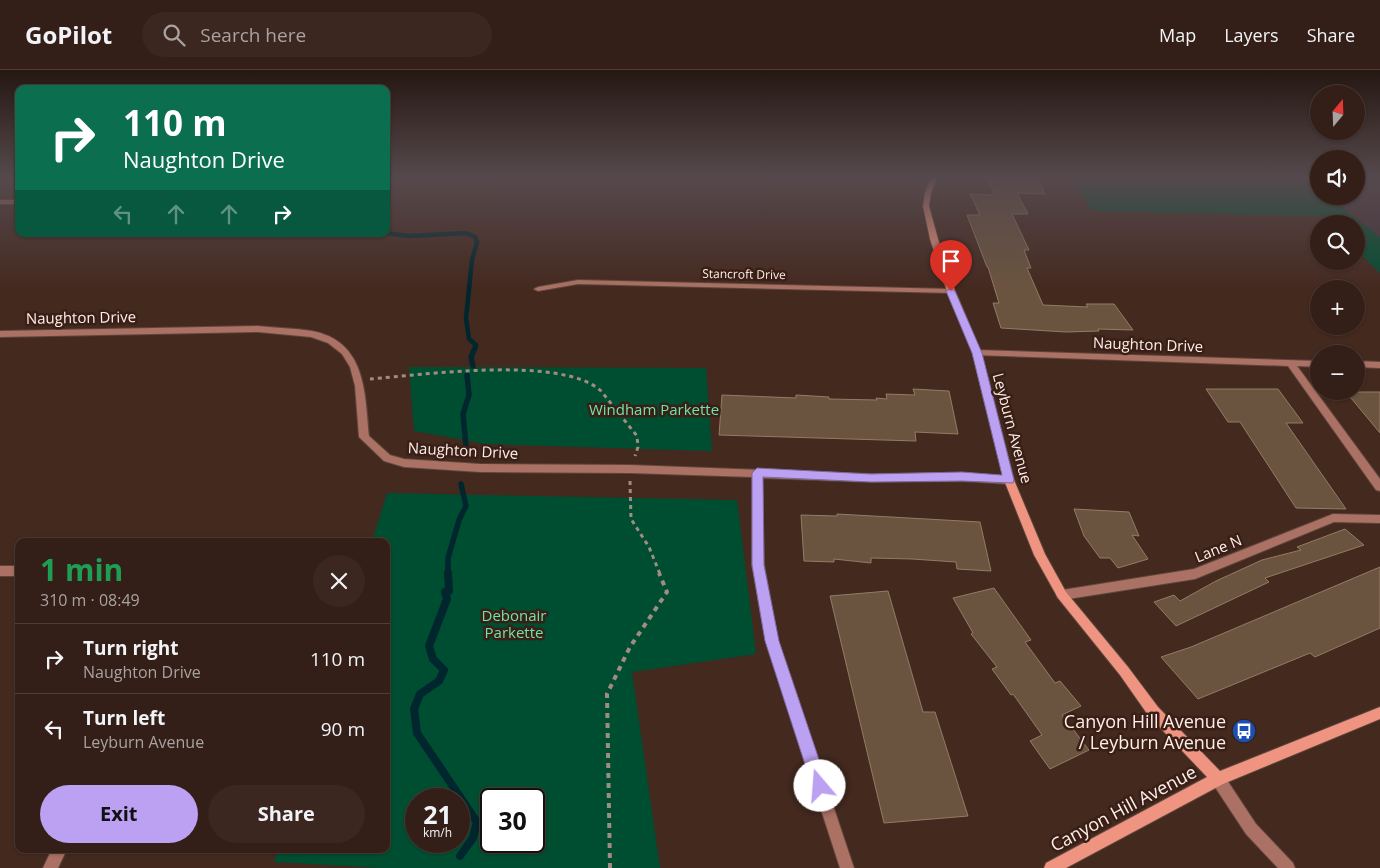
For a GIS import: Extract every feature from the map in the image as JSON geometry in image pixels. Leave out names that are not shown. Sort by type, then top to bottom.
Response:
[{"type":"street","name":"Leyburn Avenue","points":[[928,215],[951,291],[977,353],[1009,480],[1040,555],[1062,595],[1124,671],[1153,711],[1218,779]]},
{"type":"street","name":"Stancroft Drive","points":[[538,289],[578,282],[951,291]]},
{"type":"street","name":"Naughton Drive","points":[[0,334],[258,330],[312,334],[331,341],[345,352],[354,367],[358,380],[364,437],[387,458],[404,463],[480,468],[630,469],[871,478],[962,477],[1009,480]]},
{"type":"street","name":"Naughton Drive","points":[[977,353],[1310,364]]},
{"type":"street","points":[[1291,364],[1380,487]]},
{"type":"street","points":[[1365,364],[1380,365]]},
{"type":"street","points":[[757,473],[758,565],[772,641],[847,868]]},
{"type":"street","name":"Lane N","points":[[1062,595],[1194,574],[1333,518],[1380,519]]},
{"type":"street","points":[[0,571],[15,571]]},
{"type":"street","name":"Canyon Hill Avenue","points":[[1051,868],[1218,779],[1380,713]]},
{"type":"street","points":[[1218,779],[1251,829],[1288,868]]},
{"type":"street","points":[[50,868],[58,853]]},
{"type":"path","points":[[358,380],[538,370],[567,374],[595,385],[637,436],[638,447],[630,469],[631,519],[649,548],[666,592],[630,647],[607,694],[610,868]]},
{"type":"shaded area","points":[[1365,215],[1380,215],[1380,237],[1365,225]]},
{"type":"green space","points":[[1365,225],[1380,237],[1380,273],[1365,258]]},
{"type":"green space","name":"Windham Parkette","points":[[409,367],[706,368],[712,451],[486,444],[414,431]]},
{"type":"green space","name":"Debonair Parkette","points":[[387,493],[737,500],[756,654],[632,672],[660,868],[382,868],[274,862],[277,853],[390,853],[390,538],[373,538]]},
{"type":"building","points":[[967,215],[1013,215],[1029,250],[1024,250],[1031,268],[1027,268],[1043,305],[1088,307],[1086,304],[1114,304],[1133,330],[1098,329],[1099,331],[1066,332],[1001,328],[993,303],[999,303]]},
{"type":"building","points":[[913,389],[949,391],[958,434],[915,432],[916,441],[719,435],[722,395],[796,398],[796,395],[829,397],[829,399],[877,400],[876,398],[887,399],[886,394],[915,395]]},
{"type":"building","points":[[1206,389],[1278,389],[1303,423],[1286,423],[1346,509],[1296,508],[1240,422],[1228,422]]},
{"type":"building","points":[[1365,392],[1380,392],[1380,433],[1353,400],[1365,400]]},
{"type":"building","points":[[1074,509],[1129,512],[1139,536],[1132,535],[1148,559],[1118,568],[1110,558],[1100,558],[1084,536]]},
{"type":"building","points":[[837,514],[980,522],[991,571],[957,569],[956,562],[912,559],[871,558],[871,563],[834,559],[834,562],[804,561],[801,515],[837,516]]},
{"type":"building","points":[[1345,529],[1364,545],[1265,578],[1269,582],[1176,626],[1154,602],[1174,595],[1180,601],[1216,581],[1262,560],[1301,550],[1297,547]]},
{"type":"building","points":[[1380,567],[1380,628],[1315,657],[1310,653],[1198,699],[1161,657],[1191,647]]},
{"type":"building","points":[[994,588],[1031,640],[1025,642],[1055,683],[1060,681],[1081,706],[1062,715],[1089,750],[1050,769],[1030,741],[1042,735],[1013,694],[1011,695],[992,669],[997,667],[971,634],[973,633],[953,598]]},
{"type":"building","points":[[888,591],[923,712],[935,712],[968,816],[884,823],[830,596]]},
{"type":"waterway","points":[[390,234],[409,236],[466,233],[475,237],[477,242],[472,260],[466,318],[469,339],[476,345],[474,350]]},
{"type":"waterway","points":[[473,366],[471,357],[475,348]]},
{"type":"waterway","points":[[466,447],[463,414],[469,395],[467,375]]},
{"type":"waterway","points":[[448,573],[448,558],[459,520],[466,506],[461,484]]},
{"type":"waterway","points":[[448,573],[449,591],[445,592],[447,599],[429,646],[433,659],[444,670],[439,681],[420,694],[414,709],[417,733],[477,822],[473,838],[460,856]]},
{"type":"place","name":"Canyon Hill Avenue / Leyburn Avenue","points":[[1244,731]]},
{"type":"route","points":[[820,786],[772,641],[758,565],[757,473],[871,478],[962,477],[1009,480],[977,353],[951,291]]}]
